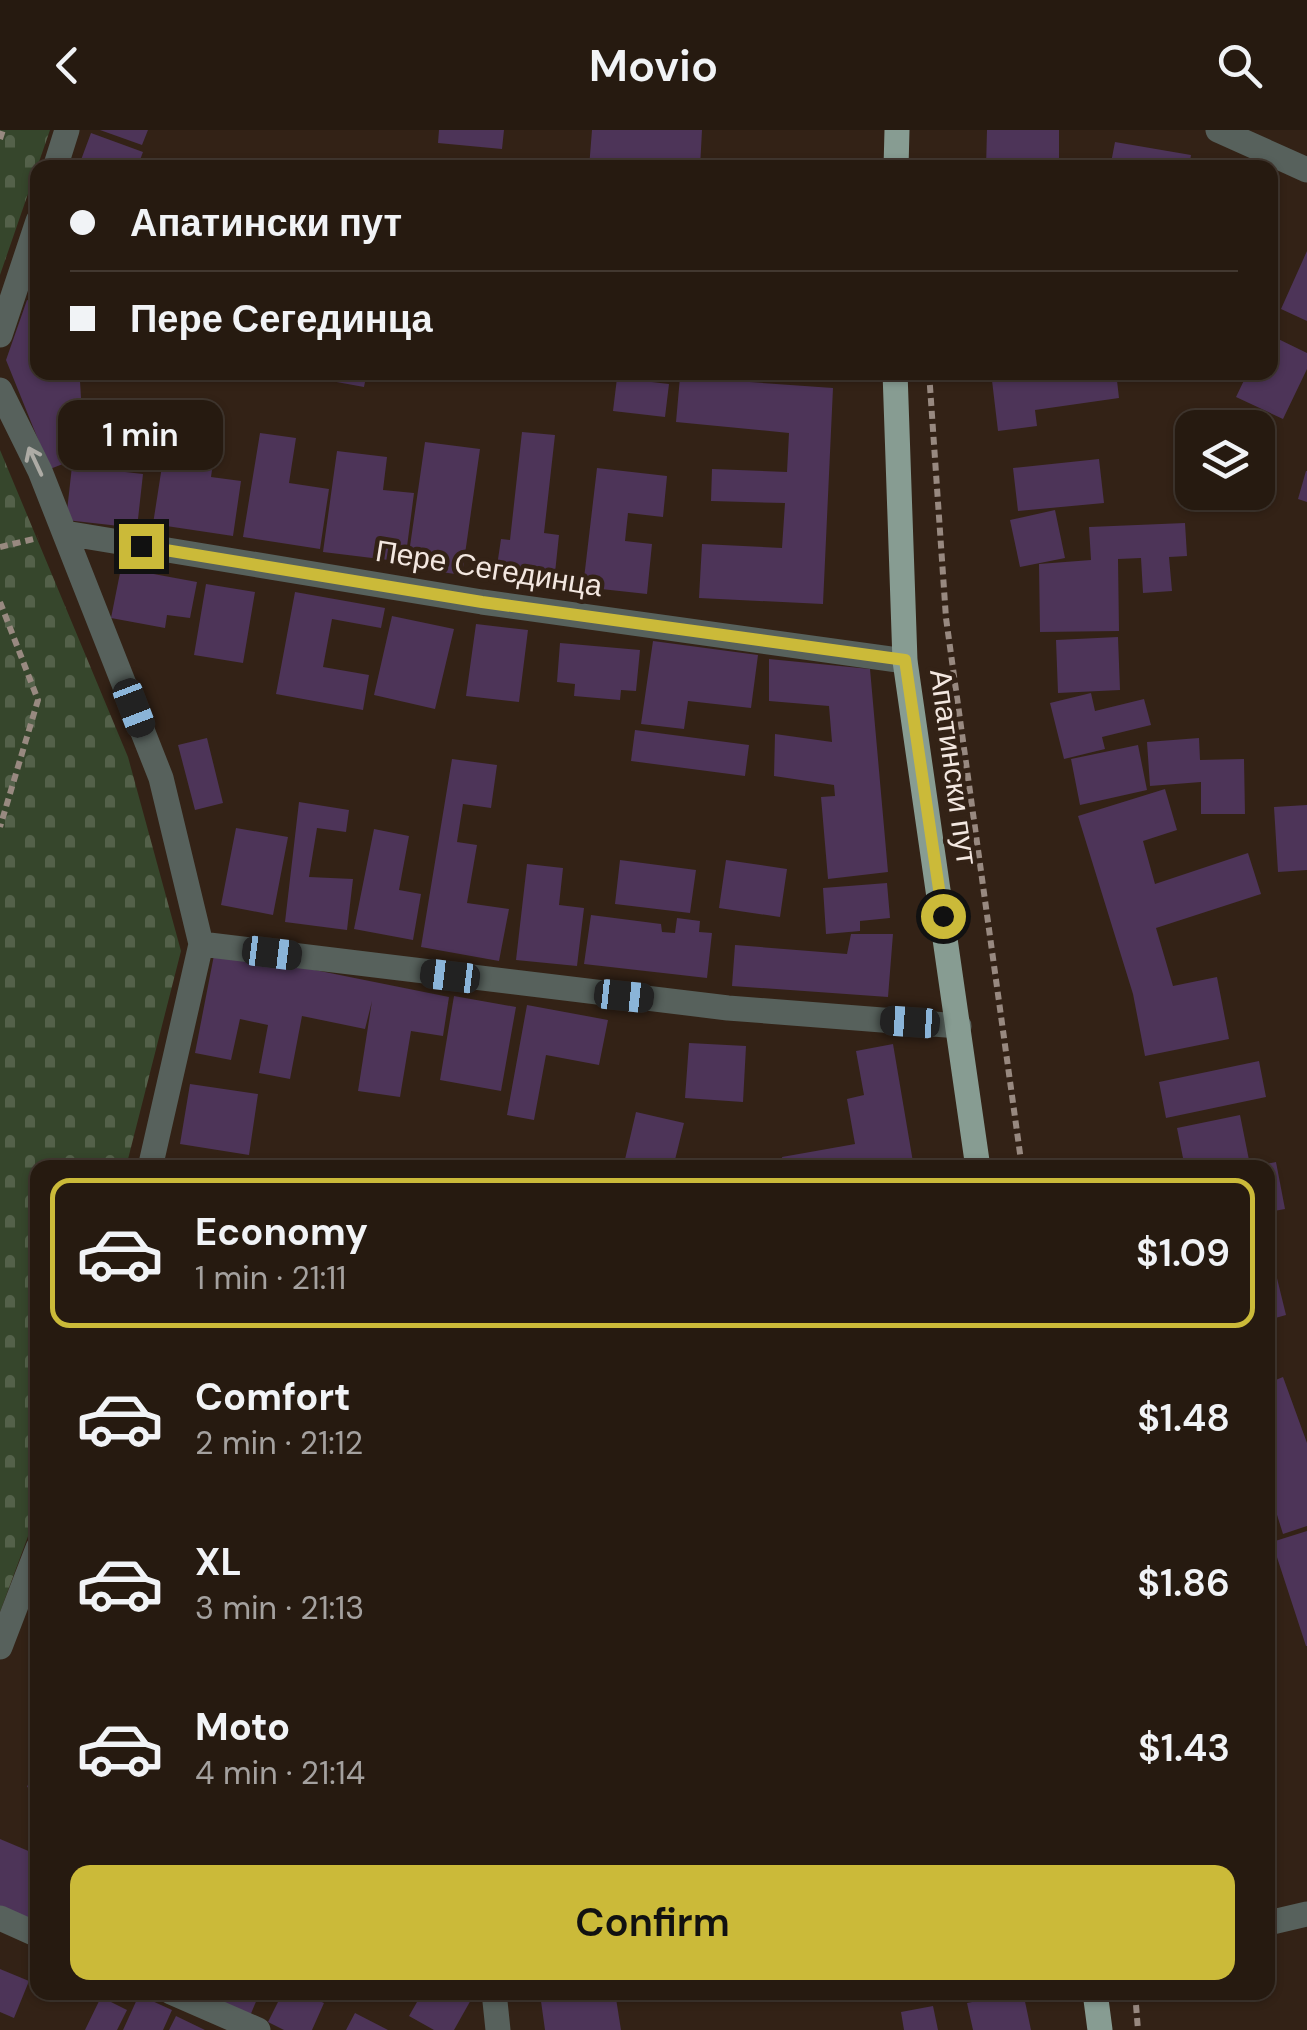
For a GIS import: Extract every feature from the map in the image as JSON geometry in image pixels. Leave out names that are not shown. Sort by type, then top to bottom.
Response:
[{"type":"main road","points":[[896,160],[898,130]]},
{"type":"main road","name":"Апатински пут","points":[[895,380],[905,660],[977,1160]]},
{"type":"main road","points":[[1096,2000],[1100,2030]]},
{"type":"street","points":[[58,160],[68,130]]},
{"type":"street","points":[[1218,130],[1307,170]]},
{"type":"street","points":[[0,335],[30,245]]},
{"type":"street","points":[[0,390],[65,533],[161,778],[201,944],[152,1160]]},
{"type":"street","name":"Пере Сегединца","points":[[65,533],[482,602],[905,660]]},
{"type":"street","points":[[201,944],[710,1006],[959,1026]]},
{"type":"street","points":[[0,1647],[30,1569]]},
{"type":"street","points":[[1275,1921],[1307,1914]]},
{"type":"street","points":[[0,1918],[30,1931]]},
{"type":"street","points":[[189,2000],[258,2030]]},
{"type":"street","points":[[495,2000],[498,2030]]},
{"type":"path","points":[[0,138],[3,130]]},
{"type":"path","points":[[930,380],[946,618],[1021,1160]]},
{"type":"path","points":[[0,547],[65,533]]},
{"type":"path","points":[[0,602],[38,700],[0,826]]},
{"type":"path","points":[[1135,2000],[1138,2030]]},
{"type":"green space","points":[[0,130],[50,130],[40,160],[30,160],[30,188],[0,275]]},
{"type":"green space","points":[[0,450],[128,757],[181,951],[128,1160],[30,1160],[30,1531],[0,1612]]},
{"type":"building","points":[[100,130],[148,130],[142,145]]},
{"type":"building","points":[[439,130],[504,130],[502,149],[438,143]]},
{"type":"building","points":[[592,130],[702,130],[700,160],[590,160]]},
{"type":"building","points":[[987,130],[1059,130],[1059,160],[986,160]]},
{"type":"building","points":[[91,133],[143,152],[140,160],[81,160]]},
{"type":"building","points":[[1115,142],[1191,155],[1190,160],[1112,160]]},
{"type":"building","points":[[1307,251],[1307,321],[1281,309]]},
{"type":"building","points":[[27,300],[30,301],[30,380],[80,381],[82,415],[65,414],[86,455],[50,469],[6,360]]},
{"type":"building","points":[[1278,339],[1307,353],[1307,369],[1283,419],[1275,415],[1275,410],[1264,410],[1236,397],[1244,380],[1278,380]]},
{"type":"building","points":[[326,380],[365,380],[364,387]]},
{"type":"building","points":[[617,380],[669,384],[665,417],[613,411]]},
{"type":"building","points":[[680,380],[833,388],[823,604],[699,598],[702,544],[782,548],[785,503],[711,501],[712,469],[787,472],[789,433],[676,422]]},
{"type":"building","points":[[992,380],[1117,380],[1119,398],[1035,410],[1037,426],[998,431]]},
{"type":"building","points":[[522,432],[555,435],[544,533],[559,535],[555,573],[497,566],[501,539],[510,540]]},
{"type":"building","points":[[260,433],[296,438],[289,483],[329,489],[320,549],[243,537]]},
{"type":"building","points":[[167,434],[216,442],[211,477],[241,481],[233,536],[153,524]]},
{"type":"building","points":[[425,442],[480,449],[462,575],[407,567]]},
{"type":"building","points":[[337,451],[387,457],[383,490],[414,493],[405,562],[323,552]]},
{"type":"building","points":[[1099,459],[1104,503],[1018,511],[1013,468]]},
{"type":"building","points":[[72,466],[143,474],[137,528],[66,520]]},
{"type":"building","points":[[597,468],[667,476],[663,517],[628,513],[625,541],[652,544],[647,594],[583,587]]},
{"type":"building","points":[[1307,471],[1307,502],[1298,499]]},
{"type":"building","points":[[1055,510],[1065,558],[1020,567],[1010,520]]},
{"type":"building","points":[[1185,523],[1187,556],[1169,557],[1172,591],[1143,593],[1141,558],[1118,559],[1119,631],[1040,632],[1039,564],[1091,560],[1089,527]]},
{"type":"building","points":[[121,568],[197,582],[190,618],[167,615],[165,628],[111,618]]},
{"type":"building","points":[[206,584],[255,592],[243,663],[194,655]]},
{"type":"building","points":[[295,592],[385,608],[381,628],[332,619],[323,667],[369,675],[363,710],[276,694]]},
{"type":"building","points":[[392,616],[454,629],[435,709],[374,695]]},
{"type":"building","points":[[476,624],[528,630],[519,702],[466,696]]},
{"type":"building","points":[[1118,637],[1120,690],[1058,693],[1056,640]]},
{"type":"building","points":[[653,641],[758,655],[751,708],[688,701],[684,729],[641,724]]},
{"type":"building","points":[[560,643],[640,650],[636,691],[621,690],[620,700],[574,696],[575,684],[557,682]]},
{"type":"building","points":[[769,659],[870,669],[888,872],[828,879],[821,797],[835,796],[834,785],[774,776],[775,734],[832,742],[829,706],[769,701]]},
{"type":"building","points":[[1091,693],[1095,711],[1144,699],[1151,725],[1102,737],[1105,749],[1064,759],[1050,703]]},
{"type":"building","points":[[635,730],[749,745],[745,776],[631,761]]},
{"type":"building","points":[[207,738],[223,803],[195,810],[178,745]]},
{"type":"building","points":[[1199,738],[1200,760],[1244,759],[1245,814],[1201,814],[1201,782],[1150,786],[1147,742]]},
{"type":"building","points":[[1138,745],[1147,790],[1080,805],[1071,759]]},
{"type":"building","points":[[452,759],[497,765],[491,808],[463,804],[457,842],[477,845],[467,903],[509,909],[499,961],[421,947]]},
{"type":"building","points":[[1165,789],[1177,830],[1143,841],[1155,884],[1248,853],[1261,894],[1156,928],[1173,986],[1217,977],[1229,1039],[1145,1056],[1133,994],[1078,816]]},
{"type":"building","points":[[299,802],[349,810],[346,832],[317,828],[309,877],[353,879],[347,930],[285,922]]},
{"type":"building","points":[[1307,805],[1307,870],[1278,872],[1274,807]]},
{"type":"building","points":[[236,828],[288,837],[273,915],[221,905]]},
{"type":"building","points":[[374,829],[409,836],[399,890],[421,894],[413,940],[354,929]]},
{"type":"building","points":[[620,860],[696,870],[690,913],[615,904]]},
{"type":"building","points":[[726,860],[787,869],[780,917],[719,908]]},
{"type":"building","points":[[527,864],[563,868],[559,905],[584,908],[577,966],[516,960]]},
{"type":"building","points":[[887,883],[890,918],[860,921],[860,931],[826,934],[823,888]]},
{"type":"building","points":[[591,915],[661,924],[662,932],[675,933],[677,918],[700,921],[699,932],[712,933],[707,978],[584,964]]},
{"type":"building","points":[[851,934],[893,934],[888,997],[732,986],[735,945],[847,954]]},
{"type":"building","points":[[215,950],[449,997],[443,1036],[411,1031],[400,1097],[358,1091],[372,1001],[365,1029],[302,1016],[290,1079],[259,1073],[268,1025],[240,1019],[231,1060],[195,1053]]},
{"type":"building","points":[[454,996],[516,1007],[501,1091],[440,1080]]},
{"type":"building","points":[[527,1005],[608,1020],[599,1065],[546,1055],[534,1120],[507,1115]]},
{"type":"building","points":[[689,1043],[746,1046],[743,1102],[685,1098]]},
{"type":"building","points":[[893,1044],[913,1160],[783,1160],[782,1157],[855,1144],[847,1099],[864,1095],[856,1051]]},
{"type":"building","points":[[1259,1061],[1266,1097],[1166,1118],[1159,1082]]},
{"type":"building","points":[[190,1084],[258,1094],[249,1155],[180,1144]]},
{"type":"building","points":[[636,1112],[684,1123],[675,1160],[625,1160]]},
{"type":"building","points":[[1240,1115],[1249,1160],[1183,1160],[1177,1128]]},
{"type":"building","points":[[1275,1162],[1285,1209],[1275,1211]]},
{"type":"building","points":[[1275,1274],[1286,1315],[1275,1318]]},
{"type":"building","points":[[1283,1377],[1307,1443],[1307,1526],[1283,1534],[1275,1508],[1275,1380]]},
{"type":"building","points":[[1307,1531],[1307,1646],[1275,1551],[1275,1541]]},
{"type":"building","points":[[0,1839],[30,1852],[30,1920],[0,1908]]},
{"type":"building","points":[[0,1969],[29,1981],[14,2018],[0,2012]]},
{"type":"building","points":[[100,2000],[127,2010],[117,2030],[85,2030]]},
{"type":"building","points":[[137,2000],[150,2000],[172,2010],[163,2030],[123,2030]]},
{"type":"building","points":[[212,2000],[257,2000],[250,2016]]},
{"type":"building","points":[[279,2000],[324,2003],[312,2030],[284,2030],[268,2022]]},
{"type":"building","points":[[413,2000],[471,2000],[454,2030],[434,2030],[409,2016],[417,2002]]},
{"type":"building","points":[[541,2000],[616,2000],[621,2030],[545,2030]]},
{"type":"building","points":[[1025,2000],[1031,2030],[973,2030],[967,2003]]},
{"type":"building","points":[[933,2006],[938,2030],[904,2030],[901,2012]]},
{"type":"building","points":[[355,2013],[388,2030],[346,2030]]},
{"type":"building","points":[[176,2016],[205,2030],[169,2030]]},
{"type":"route","points":[[141,546],[482,602],[905,660],[943,916]]}]
